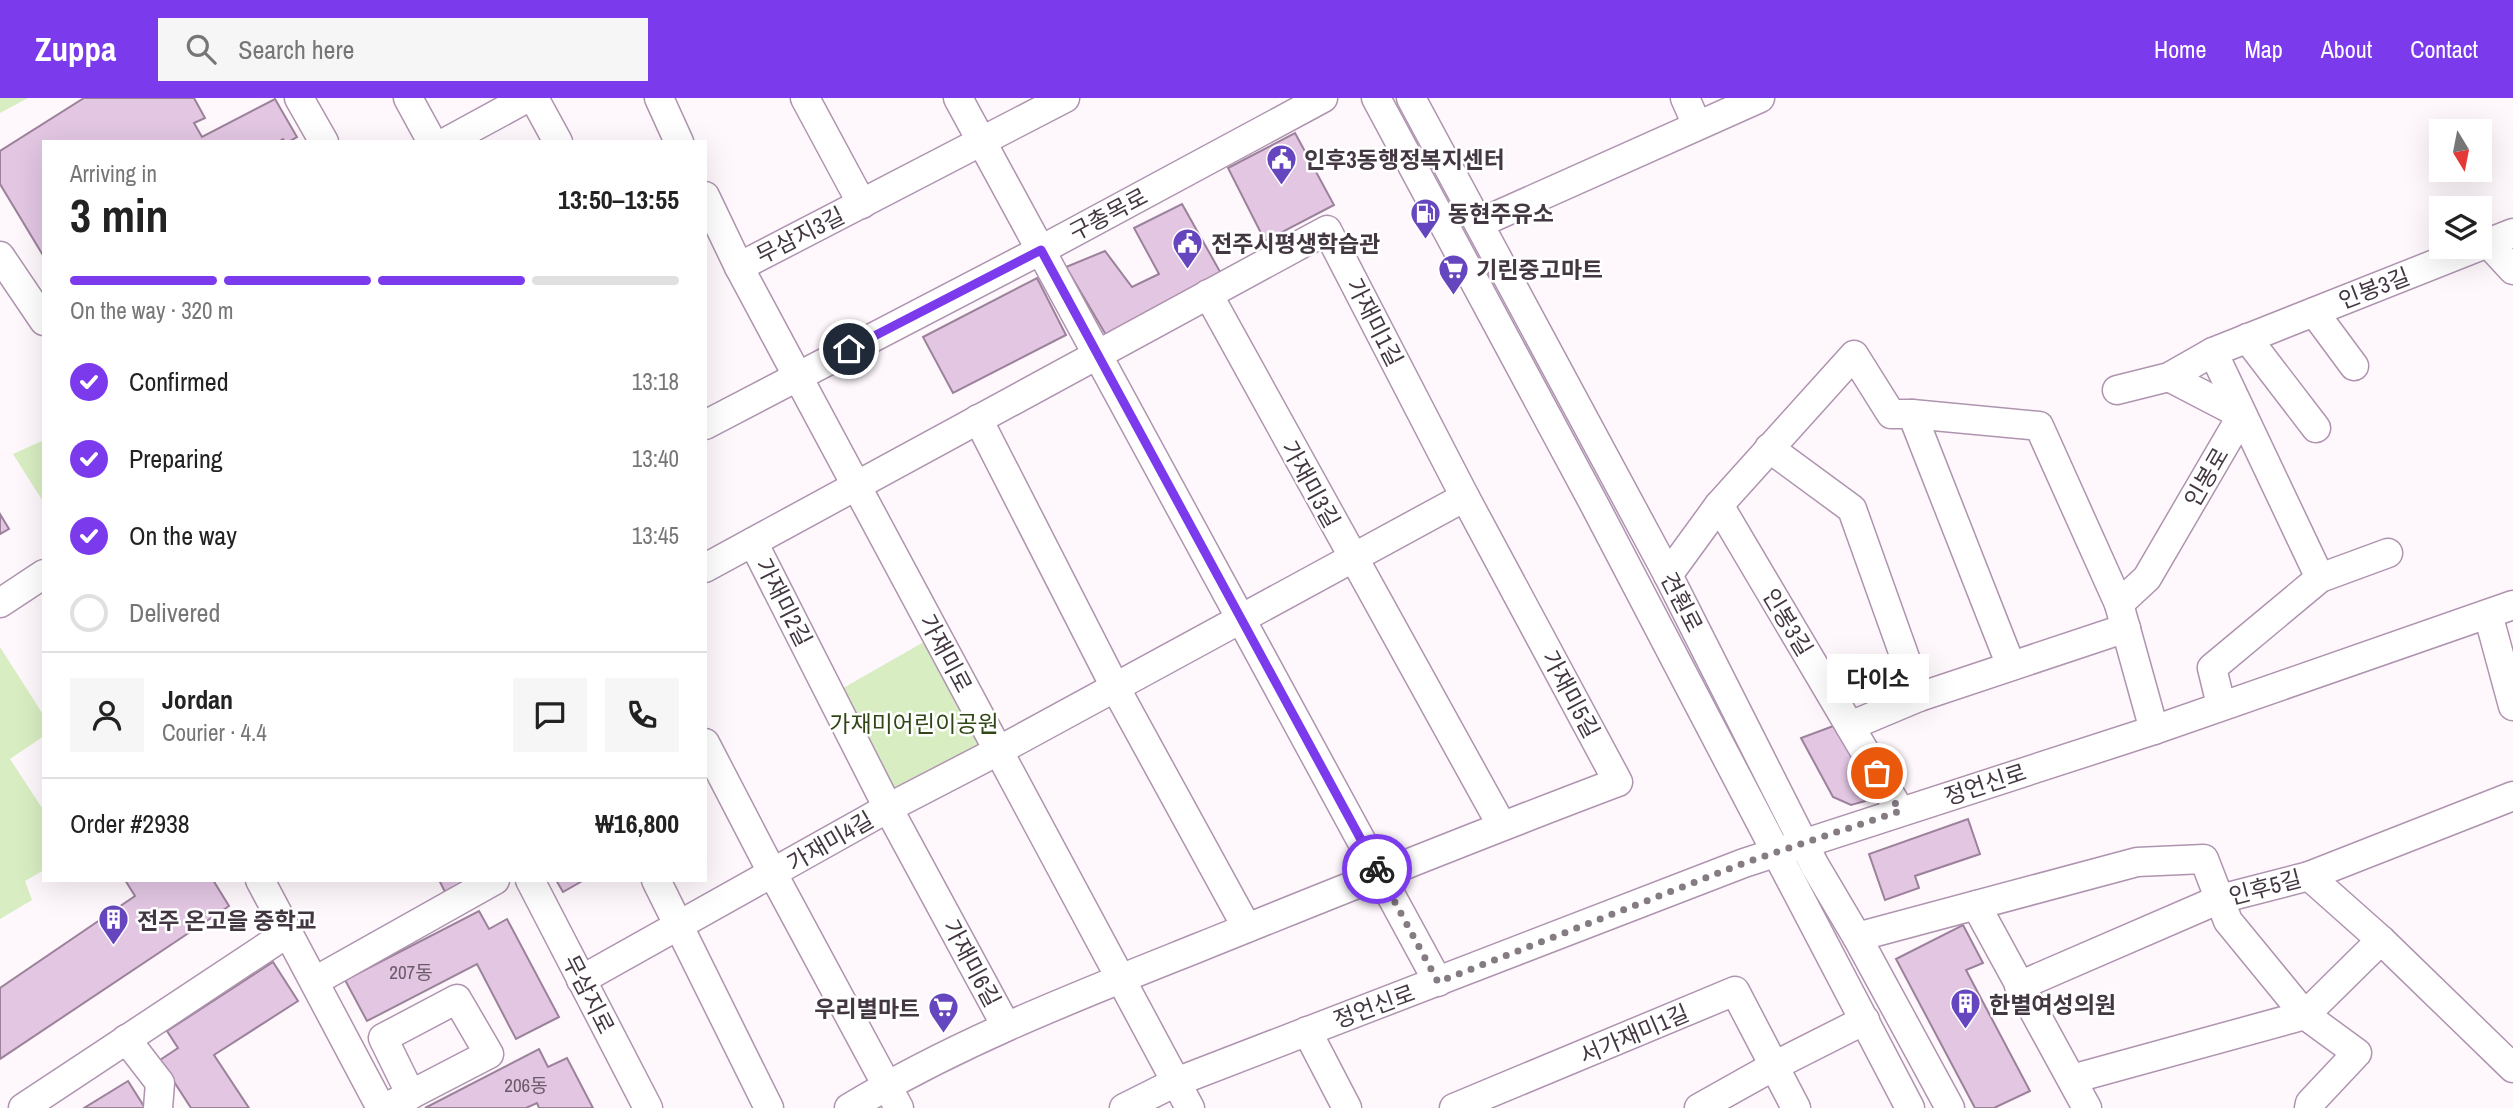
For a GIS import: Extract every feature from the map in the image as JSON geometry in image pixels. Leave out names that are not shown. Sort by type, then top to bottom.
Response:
[{"type":"street","points":[[299,98],[323,140]]},
{"type":"street","points":[[408,98],[431,140]]},
{"type":"street","points":[[450,140],[527,98]]},
{"type":"street","points":[[534,98],[557,140]]},
{"type":"street","points":[[659,98],[678,140]]},
{"type":"street","name":"무삼지3길","points":[[806,98],[862,204]]},
{"type":"street","points":[[958,98],[1438,982]]},
{"type":"street","name":"무삼지3길","points":[[739,267],[1065,98]]},
{"type":"street","name":"구총목로","points":[[707,424],[1041,250],[1322,98]]},
{"type":"street","name":"견훤로","points":[[1376,98],[1599,514],[1910,1108]]},
{"type":"street","name":"견훤로","points":[[1411,98],[1668,575],[1803,843],[1950,1108]]},
{"type":"street","points":[[1685,98],[1697,125]]},
{"type":"street","points":[[1480,223],[1760,98]]},
{"type":"street","name":"가재미로","points":[[707,200],[739,267],[1190,1108]]},
{"type":"street","name":"가재미1길","points":[[856,486],[1327,230],[1465,498]]},
{"type":"street","points":[[2501,238],[2513,270]]},
{"type":"street","name":"인봉3길","points":[[2117,390],[2169,377],[2213,352],[2501,238]]},
{"type":"street","points":[[0,256],[42,318]]},
{"type":"street","name":"가재미3길","points":[[1208,294],[1352,559],[1502,826]]},
{"type":"street","name":"인봉3길","points":[[2314,312],[2354,366]]},
{"type":"street","points":[[2247,338],[2316,428]]},
{"type":"street","points":[[2213,352],[2320,578]]},
{"type":"street","points":[[1668,575],[1719,505],[1854,355],[1891,414],[2039,426],[2122,616],[2154,730]]},
{"type":"street","points":[[2169,377],[2242,415]]},
{"type":"street","points":[[1912,414],[2011,666]]},
{"type":"street","name":"인봉로","points":[[2122,616],[2242,415]]},
{"type":"street","points":[[978,419],[1115,687],[1247,928]]},
{"type":"street","points":[[1769,448],[1852,509],[1919,698]]},
{"type":"street","name":"가재미2길","points":[[707,567],[856,486]]},
{"type":"street","points":[[998,751],[1465,498]]},
{"type":"street","name":"가재미5길","points":[[1121,979],[1380,874],[1618,782],[1465,498]]},
{"type":"street","name":"인봉3길","points":[[1719,505],[1900,811]]},
{"type":"street","name":"가재미2길","points":[[753,542],[815,663]]},
{"type":"street","points":[[2221,705],[2212,668],[2320,578],[2388,553]]},
{"type":"street","points":[[0,603],[42,575]]},
{"type":"street","points":[[2500,609],[2513,706]]},
{"type":"street","name":"정언신로","points":[[1124,1108],[1176,1082],[1734,866],[2154,730],[2500,609]]},
{"type":"street","points":[[1850,726],[1919,698],[2011,666],[2122,616]]},
{"type":"street","name":"가재미4길","points":[[815,663],[938,900]]},
{"type":"street","name":"가재미4길","points":[[707,747],[892,1097]]},
{"type":"street","name":"가재미4길","points":[[581,980],[888,808],[998,751]]},
{"type":"street","name":"인후5길","points":[[2020,986],[2220,899],[2309,876],[2513,796]]},
{"type":"street","points":[[1857,937],[2137,862],[2204,859],[2228,921],[2305,1015],[2357,1053],[2310,1103],[2309,1108]]},
{"type":"street","points":[[2309,876],[2381,940],[2513,1068]]},
{"type":"street","points":[[261,882],[383,1108],[411,1095]]},
{"type":"street","points":[[315,981],[491,882]]},
{"type":"street","name":"무삼지로","points":[[531,882],[648,1108]]},
{"type":"street","points":[[657,882],[769,1108]]},
{"type":"street","name":"가재미6길","points":[[938,900],[1006,1026]]},
{"type":"street","points":[[1976,905],[2087,1108]]},
{"type":"street","points":[[23,1108],[289,932]]},
{"type":"street","points":[[2072,1079],[2305,1015],[2381,940]]},
{"type":"street","name":"가재미6길","points":[[849,1108],[892,1097],[1006,1026],[1121,979]]},
{"type":"street","name":"서가재미1길","points":[[1454,1108],[1735,991],[1796,1108]]},
{"type":"street","points":[[1699,1108],[1865,1020]]},
{"type":"street","points":[[1307,1031],[1347,1108]]},
{"type":"street","points":[[126,1040],[160,1083],[158,1108]]},
{"type":"green space","points":[[0,98],[28,98],[0,113]]},
{"type":"green space","points":[[42,441],[42,500],[13,454]]},
{"type":"green space","name":"가재미어린이공원","points":[[936,635],[998,751],[888,808],[831,695]]},
{"type":"green space","points":[[0,647],[42,713],[42,737],[10,759],[42,808],[42,871],[25,881],[32,900],[0,919]]},
{"type":"building","points":[[84,98],[194,98],[205,118],[194,123],[202,137],[275,99],[297,137],[292,140],[42,140],[42,254],[0,184],[0,151]]},
{"type":"building","name":"인후3동행정복지센터","points":[[1295,133],[1334,205],[1265,241],[1228,168]]},
{"type":"building","name":"전주시평생학습관","points":[[1182,204],[1223,277],[1109,340],[1066,267],[1105,251],[1132,287],[1159,274],[1134,228]]},
{"type":"building","points":[[1037,278],[1066,335],[953,393],[923,337]]},
{"type":"building","points":[[0,514],[9,529],[0,534]]},
{"type":"building","points":[[1836,725],[1880,797],[1851,805],[1833,797],[1801,738]]},
{"type":"building","points":[[1968,819],[1980,854],[1915,876],[1919,888],[1885,900],[1869,854]]},
{"type":"building","name":"전주 온고을 중학교","points":[[126,882],[214,882],[229,906],[0,1059],[0,988],[135,896]]},
{"type":"building","points":[[440,882],[463,882],[445,892]]},
{"type":"building","points":[[557,882],[580,882],[563,892]]},
{"type":"building","points":[[479,911],[489,929],[507,919],[559,1017],[516,1039],[477,964],[367,1021],[345,980]]},
{"type":"building","name":"한별여성의원","points":[[1963,925],[1983,963],[1966,970],[2030,1091],[1994,1108],[1975,1108],[1896,959]]},
{"type":"building","points":[[273,962],[298,1001],[214,1055],[249,1108],[191,1108],[160,1060],[178,1048],[167,1031]]},
{"type":"building","points":[[539,1049],[548,1067],[567,1058],[593,1108],[539,1108],[537,1103],[526,1108],[425,1108]]},
{"type":"building","points":[[128,1081],[145,1108],[84,1108]]},
{"type":"way so far","points":[[1377,869],[1438,982],[1744,863],[1900,811],[1877,773]]},
{"type":"place","name":"인후3동행정복지센터","points":[[1281,186]]},
{"type":"place","name":"동현주유소","points":[[1425,240]]},
{"type":"place","name":"전주시평생학습관","points":[[1188,270]]},
{"type":"place","name":"기린중고마트","points":[[1453,296]]},
{"type":"place","name":"다이소","points":[[1877,773]]},
{"type":"place","name":"전주 온고을 중학교","points":[[114,947]]},
{"type":"place","name":"한별여성의원","points":[[1966,1031]]},
{"type":"place","name":"우리별마트","points":[[943,1035]]},
{"type":"route","points":[[849,349],[1041,250],[1377,869]]}]
